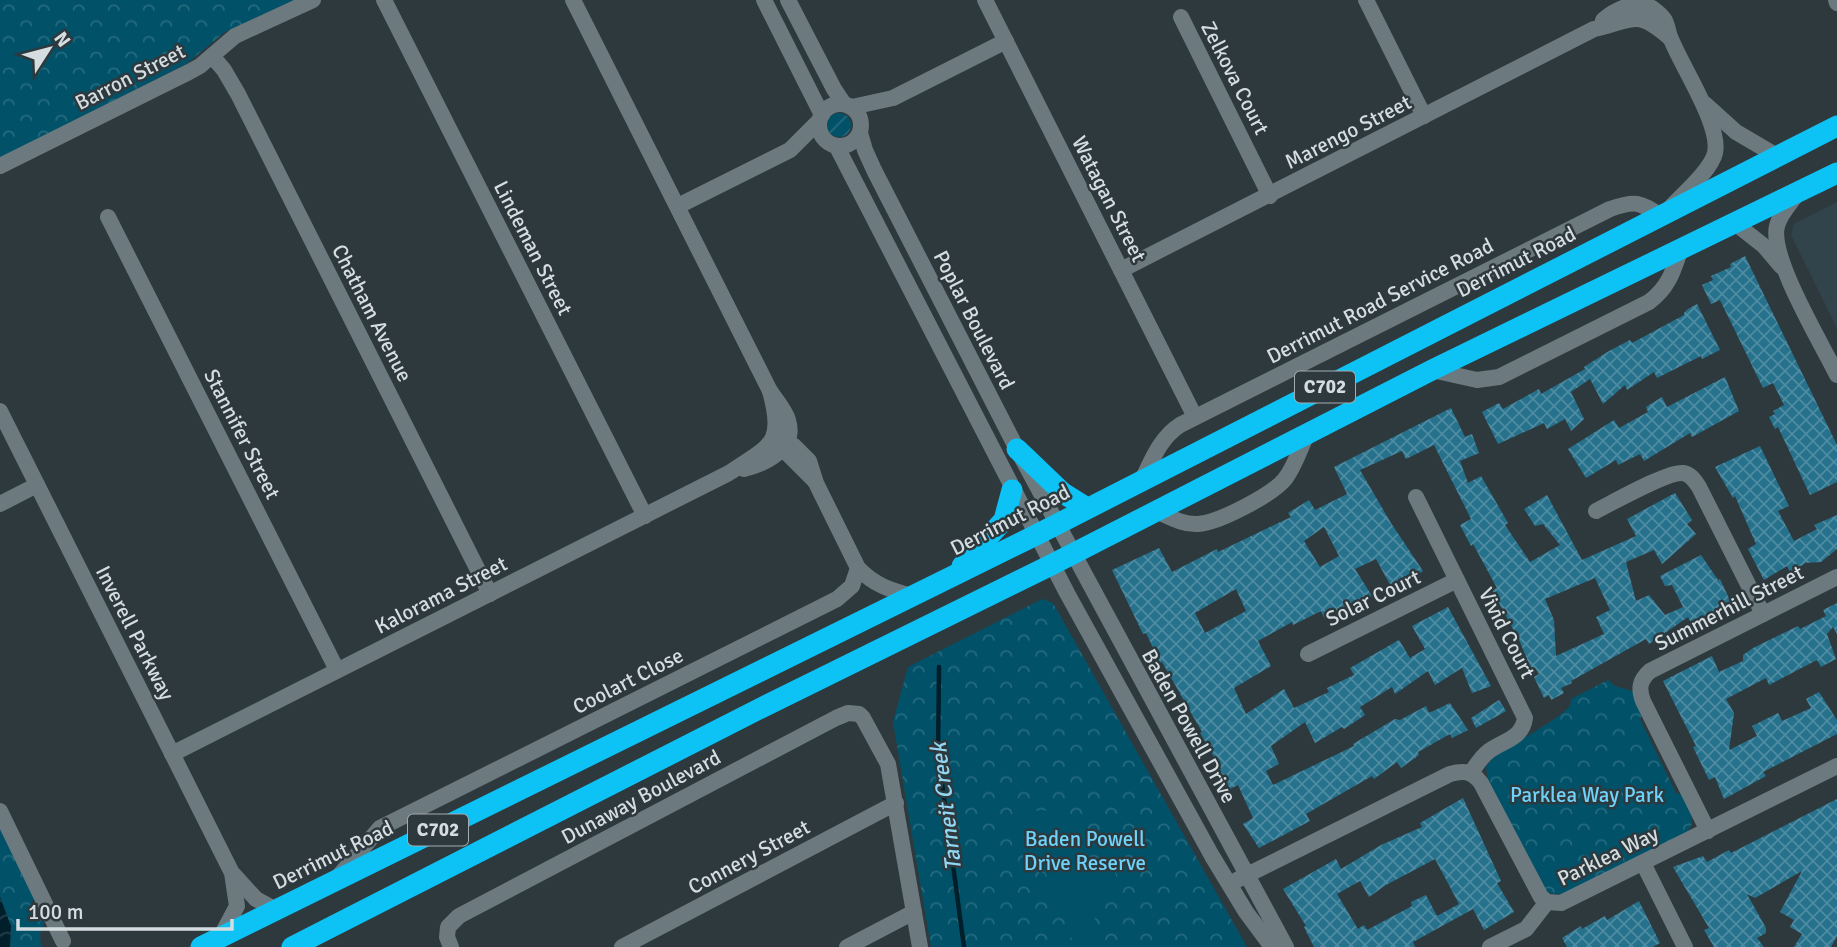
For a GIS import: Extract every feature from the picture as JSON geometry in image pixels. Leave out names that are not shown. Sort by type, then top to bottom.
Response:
[{"type":"highway","name":"Derrimut Road","points":[[211,942],[1036,536],[1837,126]]},
{"type":"highway","name":"C702","points":[[292,947],[757,709],[1051,565],[1432,370],[1837,173]]},
{"type":"highway","points":[[1017,449],[1063,493],[1087,508]]},
{"type":"highway","points":[[954,576],[1004,520],[1012,490]]},
{"type":"street","name":"Barron Street","points":[[0,166],[189,72],[235,37],[313,0]]},
{"type":"street","name":"Lindeman Street","points":[[384,0],[645,516]]},
{"type":"street","points":[[573,0],[770,391],[780,444],[816,483],[858,568],[880,587],[912,596]]},
{"type":"street","points":[[764,0],[820,118],[821,134],[833,145]]},
{"type":"street","points":[[788,0],[848,106],[859,116],[861,130]]},
{"type":"street","name":"Watagan Street","points":[[985,0],[1195,417]]},
{"type":"street","points":[[1366,0],[1424,116]]},
{"type":"street","name":"Marengo Street","points":[[1121,270],[1594,29],[1622,20],[1639,8],[1670,38],[1703,102],[1716,142],[1714,159],[1664,214]]},
{"type":"street","name":"Zelkova Court","points":[[1181,17],[1270,196]]},
{"type":"street","points":[[790,150],[831,106],[848,106],[893,98],[1006,41]]},
{"type":"street","name":"Chatham Avenue","points":[[212,56],[224,69],[238,94],[490,594]]},
{"type":"street","points":[[678,206],[790,150],[851,144],[893,98]]},
{"type":"street","name":"Marengo Street","points":[[1703,102],[1736,132],[1777,156]]},
{"type":"street","name":"Poplar Boulevard","points":[[861,130],[865,150],[874,170],[1056,524]]},
{"type":"street","name":"Poplar Boulevard","points":[[833,145],[1036,536]]},
{"type":"street","points":[[1798,193],[1780,217],[1776,240],[1785,271],[1837,375]]},
{"type":"street","name":"Derrimut Road Service Road","points":[[1142,480],[1166,436],[1172,429],[1195,417],[1610,209],[1632,202],[1664,214]]},
{"type":"street","name":"Stannifer Street","points":[[108,217],[337,670]]},
{"type":"street","points":[[1736,224],[1764,246],[1785,271]]},
{"type":"street","points":[[1432,370],[1477,380],[1499,377],[1658,296],[1670,281],[1680,251]]},
{"type":"street","name":"Inverell Parkway","points":[[0,411],[232,873],[256,899],[276,910]]},
{"type":"street","points":[[1156,511],[1191,524],[1206,523],[1225,515],[1278,486],[1289,472],[1307,434]]},
{"type":"street","name":"Kalorama Street","points":[[172,754],[645,516],[729,473],[768,447],[780,444]]},
{"type":"street","points":[[1597,511],[1669,475],[1690,475],[1699,487],[1763,614]]},
{"type":"street","points":[[0,504],[37,485]]},
{"type":"street","name":"Vivid Court","points":[[1416,497],[1525,718],[1519,733],[1481,758],[1471,773]]},
{"type":"street","name":"Baden Powell Drive","points":[[1056,524],[1286,947]]},
{"type":"street","name":"Baden Powell Drive","points":[[1036,536],[1229,884],[1272,947]]},
{"type":"street","name":"Coolart Close","points":[[335,881],[349,861],[380,828],[837,598],[852,586],[858,568]]},
{"type":"street","name":"Summerhill Street","points":[[1708,831],[1643,701],[1640,685],[1650,671],[1837,578]]},
{"type":"street","name":"Solar Court","points":[[1308,654],[1457,580]]},
{"type":"street","name":"Dunaway Boulevard","points":[[451,947],[447,937],[448,927],[459,916],[848,713],[859,714],[866,721],[886,757],[896,803]]},
{"type":"street","name":"Parklea Way","points":[[1471,773],[1481,783],[1533,885],[1547,902],[1561,903],[1837,766]]},
{"type":"street","points":[[1229,884],[1450,774],[1460,771],[1471,773]]},
{"type":"street","points":[[896,803],[920,947]]},
{"type":"street","name":"Connery Street","points":[[622,947],[896,803]]},
{"type":"street","points":[[0,811],[63,941]]},
{"type":"street","points":[[1643,863],[1685,947]]},
{"type":"street","name":"Inverell Parkway","points":[[211,942],[237,906],[232,873]]},
{"type":"street","points":[[1490,947],[1527,929],[1547,902]]},
{"type":"street","points":[[847,947],[914,912]]},
{"type":"shaded area","points":[[1837,202],[1837,328],[1791,235],[1794,224]]},
{"type":"green space","points":[[0,0],[295,0],[225,32],[186,64],[0,158]]},
{"type":"green space","points":[[839,113],[848,116],[851,125],[848,134],[839,137],[830,134],[827,125],[830,116]]},
{"type":"green space","name":"Baden Powell Drive Reserve","points":[[1042,599],[1053,603],[1247,947],[931,947],[893,722],[908,667]]},
{"type":"green space","name":"Parklea Way Park","points":[[1608,680],[1615,686],[1632,691],[1642,712],[1640,719],[1676,793],[1683,795],[1691,814],[1690,828],[1687,833],[1562,895],[1549,893],[1543,888],[1488,781],[1486,767],[1500,754],[1562,714],[1570,706],[1571,699]]},
{"type":"green space","points":[[1067,810],[1074,838],[1086,838],[1092,869],[1112,863],[1120,888],[1090,897],[1101,947],[1075,947],[1042,864],[1032,866],[1017,833],[1015,816],[1027,811]]},
{"type":"green space","points":[[0,824],[46,918],[40,934],[41,947],[0,947]]},
{"type":"water","points":[[0,897],[11,926],[10,947],[0,947]]},
{"type":"building","points":[[1745,256],[1837,445],[1837,482],[1810,495],[1778,427],[1775,429],[1769,417],[1775,414],[1773,411],[1784,405],[1773,383],[1763,388],[1720,300],[1711,304],[1702,285],[1713,280],[1711,276],[1731,267],[1730,264]]},
{"type":"building","points":[[1697,304],[1720,350],[1702,359],[1701,356],[1657,378],[1654,372],[1627,390],[1625,385],[1603,404],[1590,379],[1571,392],[1584,419],[1571,431],[1565,419],[1547,429],[1544,423],[1498,444],[1482,412],[1499,403],[1503,409],[1539,389],[1541,394],[1585,369],[1584,367],[1609,351],[1630,340],[1632,343],[1684,315]]},
{"type":"building","points":[[1725,377],[1739,411],[1692,437],[1690,433],[1644,461],[1640,454],[1618,465],[1616,460],[1586,478],[1568,449],[1614,420],[1619,428],[1648,412],[1646,407],[1662,397],[1667,407]]},
{"type":"building","points":[[1451,408],[1465,437],[1472,434],[1479,453],[1460,461],[1468,483],[1481,476],[1508,523],[1505,525],[1530,562],[1560,545],[1543,524],[1535,526],[1524,509],[1547,495],[1582,560],[1636,536],[1627,519],[1675,493],[1692,520],[1687,524],[1696,534],[1662,564],[1654,550],[1626,562],[1636,601],[1649,595],[1665,615],[1683,607],[1672,585],[1665,586],[1660,576],[1701,555],[1718,580],[1720,579],[1733,607],[1693,627],[1688,617],[1649,644],[1646,639],[1571,681],[1572,683],[1561,688],[1564,693],[1551,700],[1549,695],[1544,698],[1534,677],[1539,674],[1535,668],[1531,669],[1492,590],[1497,588],[1460,525],[1471,519],[1434,445],[1406,459],[1402,451],[1360,470],[1423,571],[1394,592],[1376,559],[1355,569],[1372,596],[1324,618],[1321,611],[1293,625],[1292,622],[1258,641],[1271,666],[1234,688],[1246,714],[1284,689],[1294,708],[1329,692],[1327,688],[1354,675],[1350,668],[1399,640],[1410,658],[1425,649],[1412,626],[1448,607],[1491,686],[1472,693],[1462,668],[1435,685],[1428,671],[1395,694],[1392,687],[1360,707],[1365,715],[1315,743],[1305,722],[1271,746],[1279,764],[1266,771],[1273,785],[1354,746],[1353,744],[1395,719],[1400,720],[1426,706],[1429,713],[1450,703],[1468,730],[1452,738],[1450,734],[1418,752],[1419,755],[1401,768],[1397,762],[1374,779],[1372,776],[1306,814],[1310,821],[1259,848],[1243,824],[1253,818],[1238,785],[1230,789],[1200,733],[1202,732],[1162,662],[1160,663],[1146,633],[1143,634],[1112,570],[1159,548],[1172,572],[1291,517],[1288,513],[1309,500],[1315,510],[1347,494],[1334,467]],"holes":[[[1324,527],[1339,556],[1320,567],[1304,541]],[[1595,578],[1610,610],[1596,617],[1604,634],[1556,656],[1554,620],[1545,599]],[[1236,589],[1246,611],[1205,633],[1195,613]]]},
{"type":"building","points":[[1760,446],[1789,506],[1778,511],[1794,541],[1817,529],[1814,525],[1837,515],[1837,549],[1821,562],[1805,563],[1791,574],[1787,566],[1764,580],[1748,549],[1756,544],[1735,496],[1733,498],[1715,467]]},
{"type":"building","points":[[1837,603],[1837,634],[1833,627],[1827,634],[1836,659],[1821,667],[1817,660],[1769,685],[1766,678],[1726,699],[1734,713],[1729,750],[1757,736],[1752,726],[1778,713],[1782,721],[1811,708],[1806,699],[1819,692],[1837,720],[1837,734],[1763,772],[1766,776],[1724,799],[1715,777],[1709,780],[1693,747],[1696,746],[1663,681],[1712,656],[1719,672],[1743,661],[1743,655],[1753,648],[1826,616],[1823,610]]},
{"type":"building","points":[[1499,700],[1506,711],[1476,728],[1471,718]]},
{"type":"building","points":[[1463,798],[1501,881],[1497,883],[1514,912],[1484,930],[1473,909],[1413,942],[1415,947],[1314,947],[1304,927],[1306,926],[1283,889],[1336,859],[1341,869],[1381,845],[1422,827],[1420,823]],"holes":[[[1435,859],[1459,904],[1437,916],[1426,895],[1411,902],[1412,906],[1367,930],[1364,925],[1358,929],[1337,894],[1360,881],[1369,897]]]},
{"type":"building","points":[[1837,799],[1837,936],[1831,947],[1794,947],[1802,934],[1790,927],[1794,920],[1780,912],[1802,871],[1755,898],[1747,894],[1766,928],[1766,933],[1757,938],[1764,947],[1714,947],[1704,930],[1709,928],[1673,867],[1703,856],[1707,862],[1729,850],[1731,853]]},
{"type":"building","points":[[1639,901],[1660,943],[1653,947],[1567,947],[1562,938],[1605,916],[1607,920]]},
{"type":"waterway","name":"Tarneit Creek","points":[[939,667],[938,753],[964,947]]}]
